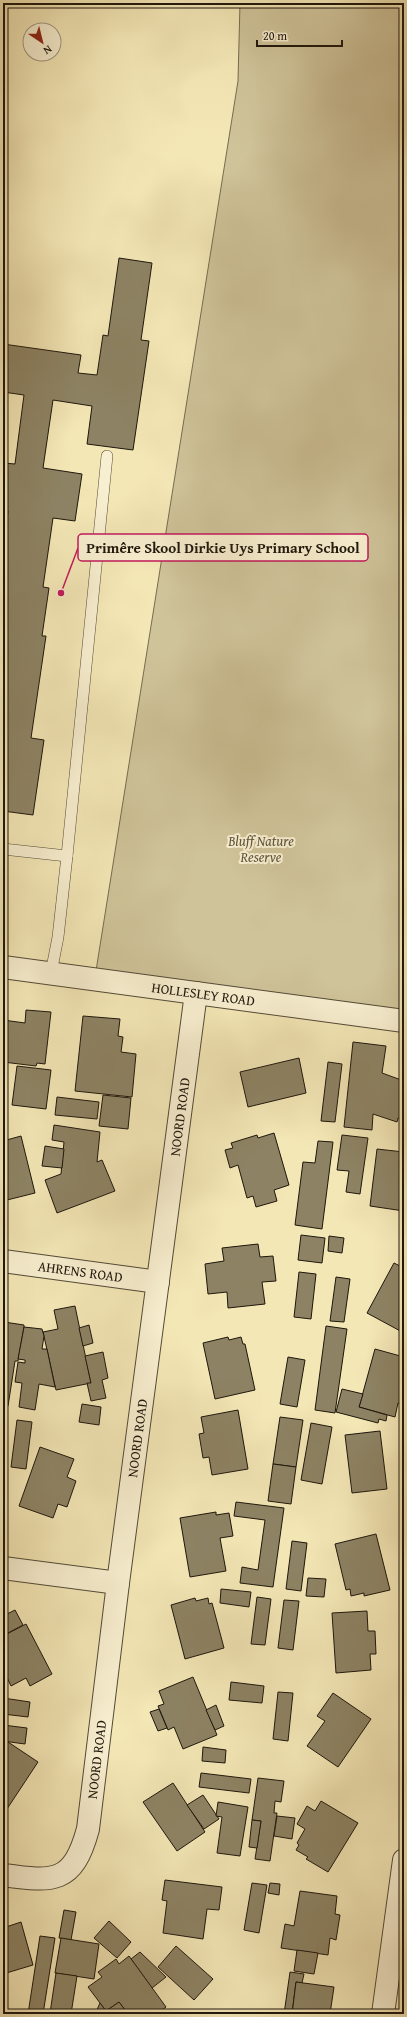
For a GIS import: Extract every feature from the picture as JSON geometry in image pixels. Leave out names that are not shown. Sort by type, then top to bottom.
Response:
[{"type":"street","name":"HOLLESLEY ROAD","points":[[3,967],[404,1022]]},
{"type":"street","name":"NOORD ROAD","points":[[3,1875],[48,1879],[60,1875],[75,1862],[82,1851],[88,1829],[118,1583],[196,993]]},
{"type":"street","name":"AHRENS ROAD","points":[[3,1261],[158,1282]]},
{"type":"street","points":[[3,1568],[118,1583]]},
{"type":"street","points":[[383,2014],[404,1860]]},
{"type":"lane","points":[[51,973],[67,856],[107,456]]},
{"type":"lane","points":[[3,849],[67,856]]},
{"type":"green space","name":"Bluff Nature Reserve","points":[[240,3],[404,3],[404,1010],[95,977],[238,81]]},
{"type":"building","points":[[119,258],[152,263],[141,340],[149,341],[133,450],[87,444],[92,406],[53,400],[43,468],[82,474],[75,521],[53,518],[43,587],[49,588],[42,636],[46,636],[31,738],[44,740],[33,815],[3,811],[3,552],[8,511],[3,510],[3,463],[15,464],[24,395],[3,392],[3,344],[81,355],[78,373],[97,375],[103,335],[108,336]]},
{"type":"building","points":[[26,1010],[51,1012],[45,1064],[37,1063],[36,1066],[3,1062],[3,1020],[25,1023]]},
{"type":"building","points":[[83,1016],[120,1019],[118,1036],[123,1037],[121,1052],[136,1054],[132,1097],[75,1091]]},
{"type":"building","points":[[353,1042],[386,1046],[382,1073],[404,1081],[404,1120],[398,1118],[397,1122],[373,1114],[372,1130],[344,1127]]},
{"type":"building","points":[[299,1058],[306,1093],[248,1107],[240,1072]]},
{"type":"building","points":[[328,1062],[342,1064],[335,1122],[321,1121]]},
{"type":"building","points":[[17,1066],[51,1070],[46,1109],[12,1105]]},
{"type":"building","points":[[103,1095],[131,1098],[128,1129],[99,1126]]},
{"type":"building","points":[[57,1097],[99,1102],[97,1119],[55,1115]]},
{"type":"building","points":[[54,1125],[100,1132],[97,1162],[102,1160],[115,1191],[57,1213],[45,1180],[61,1174],[64,1142],[52,1140]]},
{"type":"building","points":[[274,1133],[289,1185],[274,1190],[277,1201],[256,1207],[253,1196],[247,1198],[238,1165],[230,1168],[225,1150],[233,1148],[231,1143],[257,1135],[258,1138]]},
{"type":"building","points":[[342,1135],[368,1138],[360,1194],[346,1192],[349,1171],[337,1170]]},
{"type":"building","points":[[21,1136],[35,1193],[3,1201],[3,1141]]},
{"type":"building","points":[[318,1141],[333,1142],[322,1229],[295,1225],[303,1162],[315,1163]]},
{"type":"building","points":[[45,1146],[64,1149],[62,1168],[42,1166]]},
{"type":"building","points":[[377,1149],[404,1152],[404,1211],[370,1206]]},
{"type":"building","points":[[301,1235],[325,1238],[322,1263],[298,1260]]},
{"type":"building","points":[[329,1236],[344,1238],[342,1253],[328,1251]]},
{"type":"building","points":[[258,1244],[260,1257],[273,1256],[276,1281],[262,1282],[265,1304],[228,1308],[227,1292],[208,1294],[205,1264],[224,1261],[222,1248]]},
{"type":"building","points":[[394,1263],[404,1268],[404,1333],[367,1313]]},
{"type":"building","points":[[299,1272],[316,1274],[311,1319],[294,1317]]},
{"type":"building","points":[[336,1277],[350,1279],[344,1322],[330,1321]]},
{"type":"building","points":[[75,1306],[91,1383],[56,1390],[43,1332],[58,1329],[54,1310]]},
{"type":"building","points":[[4,1322],[24,1325],[18,1361],[15,1361],[8,1406],[3,1405]]},
{"type":"building","points":[[89,1325],[93,1343],[83,1346],[79,1328]]},
{"type":"building","points":[[326,1326],[347,1329],[335,1413],[315,1410]]},
{"type":"building","points":[[24,1327],[42,1329],[44,1336],[42,1349],[47,1349],[55,1387],[39,1384],[35,1410],[19,1407],[22,1383],[15,1382],[18,1362],[25,1363],[25,1360],[18,1359]]},
{"type":"building","points":[[228,1337],[229,1340],[241,1337],[243,1344],[245,1344],[255,1390],[215,1399],[203,1343]]},
{"type":"building","points":[[375,1349],[404,1357],[404,1405],[398,1403],[395,1417],[359,1407]]},
{"type":"building","points":[[103,1352],[108,1378],[102,1380],[106,1398],[91,1401],[87,1383],[91,1383],[85,1356]]},
{"type":"building","points":[[288,1357],[305,1360],[297,1407],[280,1404]]},
{"type":"building","points":[[342,1389],[363,1394],[359,1407],[387,1415],[386,1421],[379,1419],[378,1423],[336,1412]]},
{"type":"building","points":[[82,1404],[101,1407],[99,1425],[79,1422]]},
{"type":"building","points":[[238,1410],[248,1469],[212,1475],[209,1457],[203,1458],[199,1434],[204,1433],[201,1417]]},
{"type":"building","points":[[280,1417],[303,1420],[296,1467],[273,1464]]},
{"type":"building","points":[[17,1420],[32,1422],[26,1469],[11,1467]]},
{"type":"building","points":[[311,1423],[332,1427],[322,1484],[301,1480]]},
{"type":"building","points":[[380,1431],[387,1489],[352,1493],[345,1435]]},
{"type":"building","points":[[40,1447],[74,1459],[67,1477],[76,1481],[67,1507],[58,1504],[53,1518],[19,1506]]},
{"type":"building","points":[[273,1464],[296,1467],[291,1504],[268,1501]]},
{"type":"building","points":[[236,1502],[284,1508],[273,1587],[240,1583],[242,1567],[258,1570],[265,1520],[234,1516]]},
{"type":"building","points":[[216,1512],[216,1515],[229,1513],[233,1536],[220,1538],[226,1571],[190,1577],[180,1518]]},
{"type":"building","points":[[376,1534],[390,1590],[364,1596],[364,1593],[351,1596],[350,1589],[346,1590],[335,1544]]},
{"type":"building","points":[[292,1541],[307,1543],[301,1591],[286,1589]]},
{"type":"building","points":[[308,1578],[326,1579],[324,1597],[306,1596]]},
{"type":"building","points":[[221,1589],[251,1592],[249,1607],[220,1603]]},
{"type":"building","points":[[257,1597],[271,1599],[265,1645],[251,1644]]},
{"type":"building","points":[[195,1598],[196,1601],[208,1598],[209,1604],[212,1603],[224,1648],[185,1659],[171,1605]]},
{"type":"building","points":[[284,1600],[299,1601],[293,1650],[278,1648]]},
{"type":"building","points":[[15,1610],[23,1625],[8,1633],[3,1624],[3,1616]]},
{"type":"building","points":[[367,1611],[368,1631],[375,1631],[376,1654],[370,1654],[371,1670],[336,1673],[332,1613]]},
{"type":"building","points":[[26,1624],[52,1674],[30,1686],[26,1678],[11,1686],[3,1669],[3,1636]]},
{"type":"building","points":[[193,1677],[217,1735],[183,1749],[174,1727],[168,1730],[158,1706],[164,1704],[159,1691]]},
{"type":"building","points":[[231,1682],[264,1686],[262,1703],[229,1700]]},
{"type":"building","points":[[278,1692],[293,1693],[288,1741],[273,1739]]},
{"type":"building","points":[[333,1693],[371,1719],[338,1767],[307,1746],[325,1721],[317,1716]]},
{"type":"building","points":[[3,1698],[30,1702],[28,1717],[3,1714]]},
{"type":"building","points":[[216,1705],[224,1726],[215,1730],[206,1710]]},
{"type":"building","points":[[159,1709],[167,1728],[158,1731],[150,1712]]},
{"type":"building","points":[[3,1725],[27,1728],[25,1744],[3,1741]]},
{"type":"building","points":[[8,1742],[38,1762],[3,1815],[3,1745],[5,1746]]},
{"type":"building","points":[[203,1747],[226,1750],[225,1763],[202,1761]]},
{"type":"building","points":[[201,1773],[251,1779],[249,1793],[199,1787]]},
{"type":"building","points":[[258,1778],[284,1781],[281,1802],[275,1801],[274,1813],[277,1813],[270,1861],[255,1859],[261,1821],[252,1820]]},
{"type":"building","points":[[173,1783],[205,1832],[177,1851],[143,1802]]},
{"type":"building","points":[[203,1795],[219,1819],[204,1829],[187,1805]]},
{"type":"building","points":[[321,1801],[358,1823],[328,1872],[306,1859],[308,1857],[296,1850],[299,1845],[297,1843],[305,1829],[297,1824],[307,1806],[315,1811]]},
{"type":"building","points":[[218,1802],[248,1807],[240,1856],[217,1853],[222,1817],[216,1816]]},
{"type":"building","points":[[277,1816],[295,1818],[292,1839],[274,1836]]},
{"type":"building","points":[[252,1820],[261,1821],[257,1848],[249,1847]]},
{"type":"building","points":[[165,1880],[222,1887],[219,1910],[207,1909],[203,1939],[163,1933],[167,1901],[162,1900]]},
{"type":"building","points":[[252,1883],[267,1885],[259,1933],[244,1930]]},
{"type":"building","points":[[270,1883],[280,1884],[279,1895],[268,1893]]},
{"type":"building","points":[[300,1891],[337,1896],[335,1914],[340,1915],[336,1940],[330,1938],[328,1955],[281,1948],[285,1924],[294,1926]]},
{"type":"building","points":[[64,1910],[76,1912],[71,1940],[59,1938]]},
{"type":"building","points":[[109,1921],[131,1942],[117,1958],[94,1938]]},
{"type":"building","points":[[21,1922],[33,1965],[3,1974],[3,1928]]},
{"type":"building","points":[[40,1936],[55,1938],[43,2014],[28,2014]]},
{"type":"building","points":[[61,1938],[99,1944],[94,1979],[55,1973]]},
{"type":"building","points":[[176,1946],[213,1979],[194,2000],[158,1967]]},
{"type":"building","points":[[297,1950],[318,1953],[314,1974],[294,1971]]},
{"type":"building","points":[[140,1952],[166,1977],[152,1988],[131,1959]]},
{"type":"building","points":[[129,1956],[166,2007],[157,2014],[128,2014],[119,2002],[106,2011],[88,1987],[102,1977],[98,1972],[116,1959],[119,1964]]},
{"type":"building","points":[[290,1972],[304,1974],[302,1983],[296,1982],[292,2014],[284,2014]]},
{"type":"building","points":[[56,1973],[77,1976],[71,2014],[50,2013]]},
{"type":"building","points":[[296,1982],[334,1987],[330,2014],[292,2014]]},
{"type":"building","points":[[119,2002],[128,2014],[95,2014],[100,2003],[106,2011]]},
{"type":"place","name":"Primêre Skool Dirkie Uys Primary School","points":[[61,593]]}]
